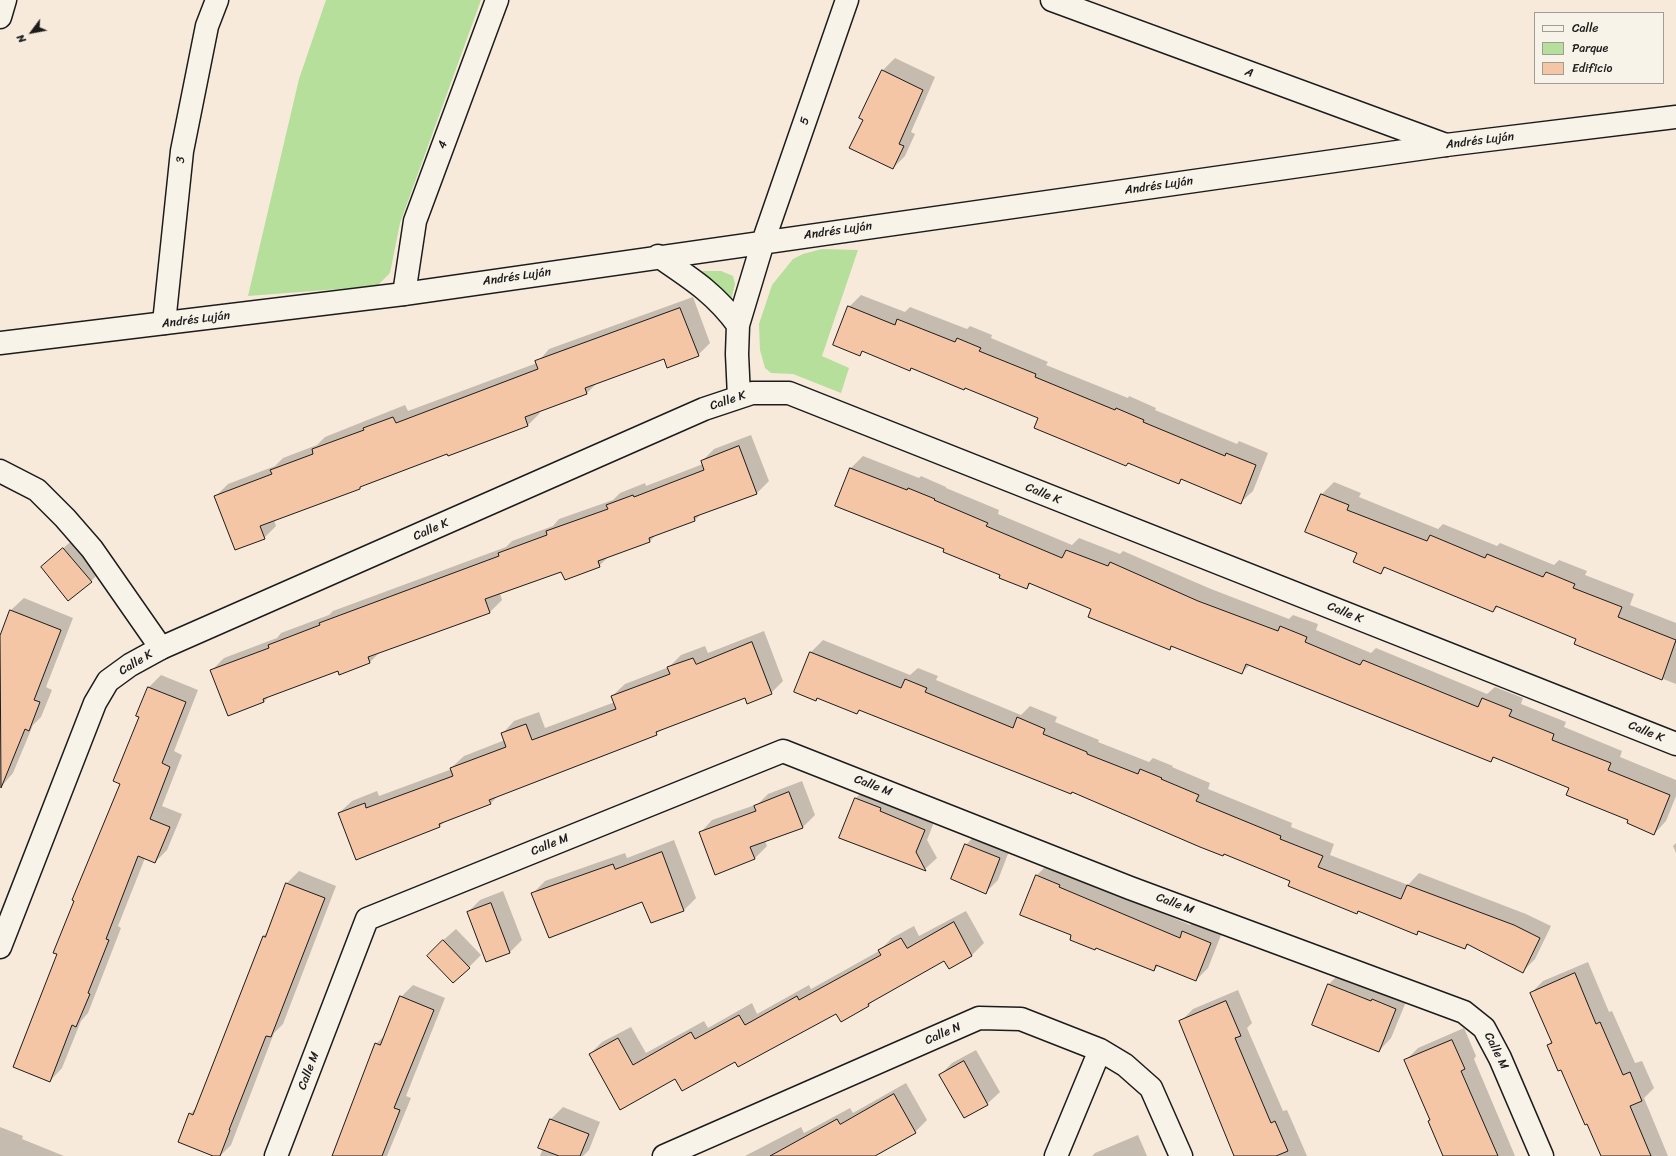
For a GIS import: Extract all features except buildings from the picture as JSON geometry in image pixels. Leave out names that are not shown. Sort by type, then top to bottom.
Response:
[{"type":"street","points":[[0,17],[5,0]]},
{"type":"street","name":"3","points":[[164,324],[182,151],[207,26],[217,0]]},
{"type":"street","name":"4","points":[[404,294],[415,221],[497,0]]},
{"type":"street","name":"5","points":[[739,397],[737,354],[738,325],[763,242],[847,0]]},
{"type":"street","name":"A","points":[[1052,0],[1446,145]]},
{"type":"street","name":"Andrés Luján","points":[[0,343],[404,294],[658,256],[1446,145],[1676,117]]},
{"type":"street","points":[[658,256],[707,290],[725,306],[738,325]]},
{"type":"street","name":"Calle K","points":[[0,947],[96,703],[108,681],[130,664],[161,648],[704,410],[752,393],[789,393],[1676,744]]},
{"type":"street","points":[[2,475],[37,490],[65,518],[92,549],[161,648]]},
{"type":"street","name":"Calle M","points":[[276,1156],[367,919],[783,751],[1130,888],[1464,1012],[1484,1028],[1491,1040],[1542,1156]]},
{"type":"street","name":"Calle N","points":[[664,1156],[979,1018],[1021,1019],[1100,1050],[1125,1064],[1151,1088],[1182,1156]]},
{"type":"street","points":[[1056,1156],[1100,1050]]},
{"type":"green space","points":[[326,0],[481,0],[400,223],[390,273],[377,286],[248,296],[299,79]]},
{"type":"green space","points":[[822,249],[858,250],[822,356],[849,368],[841,393],[793,374],[771,373],[765,368],[760,350],[759,324],[772,285],[793,259],[803,254]]},
{"type":"green space","points":[[689,271],[721,271],[733,276],[735,284],[730,304]]}]
